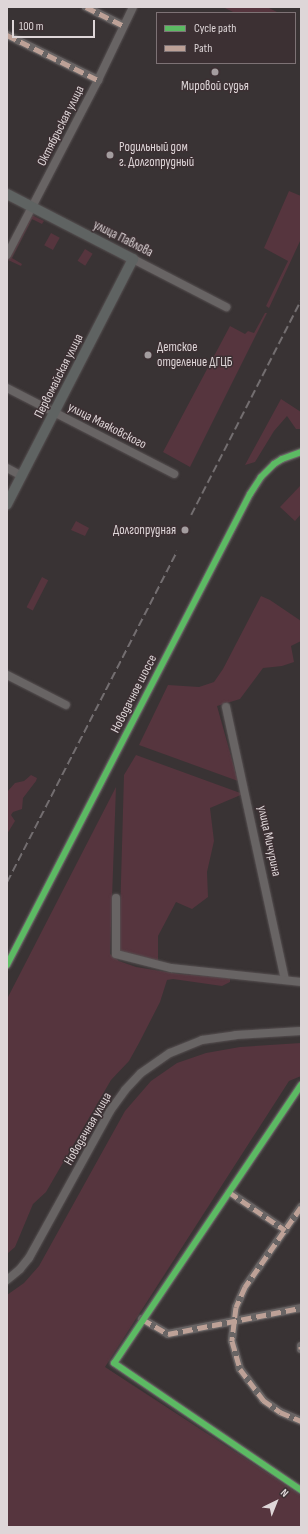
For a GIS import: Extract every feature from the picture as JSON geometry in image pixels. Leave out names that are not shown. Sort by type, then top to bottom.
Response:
[{"type":"main road","name":"улица Павлова","points":[[7,194],[133,259]]},
{"type":"main road","name":"Первомайская улица","points":[[7,504],[133,259]]},
{"type":"street","points":[[86,7],[124,26]]},
{"type":"street","name":"Октябрьская улица","points":[[7,256],[98,80],[133,7]]},
{"type":"street","points":[[7,35],[98,80]]},
{"type":"street","name":"улица Павлова","points":[[133,259],[226,307]]},
{"type":"street","name":"улица Маяковского","points":[[7,388],[174,474]]},
{"type":"street","name":"Новодачное шоссе","points":[[7,965],[255,486],[274,464],[282,459],[301,452]]},
{"type":"street","points":[[7,468],[22,476]]},
{"type":"street","points":[[7,675],[66,705]]},
{"type":"street","name":"улица Мичурина","points":[[226,707],[286,980]]},
{"type":"street","points":[[116,898],[116,954],[171,968],[301,982]]},
{"type":"street","name":"Новодачная улица","points":[[7,1280],[20,1269],[39,1243],[114,1106],[134,1080],[146,1069],[170,1053],[202,1040],[236,1035],[301,1031]]},
{"type":"street","points":[[301,1085],[142,1319],[114,1363],[301,1490]]},
{"type":"street","points":[[229,1192],[285,1230]]},
{"type":"street","points":[[301,1206],[245,1287],[236,1308],[232,1341],[240,1369],[263,1400],[280,1412],[301,1421]]},
{"type":"street","points":[[142,1319],[168,1334],[233,1323],[301,1308]]},
{"type":"shaded area","points":[[223,7],[267,7],[277,12],[233,12]]},
{"type":"shaded area","points":[[289,191],[301,196],[301,239],[269,308],[266,306],[288,261],[264,248]]},
{"type":"shaded area","points":[[32,215],[44,221],[42,224],[32,219],[12,258],[22,264],[21,266],[8,260]]},
{"type":"shaded area","points":[[51,233],[60,238],[53,250],[44,245]]},
{"type":"shaded area","points":[[85,249],[93,254],[85,266],[78,261]]},
{"type":"shaded area","points":[[265,313],[267,313],[190,467],[163,452],[230,326],[245,334],[248,331],[254,333]]},
{"type":"shaded area","points":[[281,399],[301,412],[301,429],[296,429],[287,416],[274,431],[255,462],[245,465]]},
{"type":"shaded area","points":[[301,485],[301,514],[295,521],[280,507]]},
{"type":"shaded area","points":[[76,521],[89,528],[85,536],[71,530]]},
{"type":"shaded area","points":[[42,577],[48,580],[33,610],[27,607]]},
{"type":"shaded area","points":[[261,596],[270,600],[301,621],[301,641],[291,646],[294,662],[282,666],[263,668],[240,699],[217,706],[238,781],[139,745],[168,685],[199,687],[214,682],[223,669]]},
{"type":"shaded area","points":[[136,755],[243,794],[210,808],[214,841],[207,872],[208,897],[192,909],[176,902],[158,936],[158,961],[119,952],[124,775]]},
{"type":"shaded area","points":[[31,775],[37,778],[36,781],[23,798],[22,809],[13,812],[11,815],[15,821],[7,834],[7,792],[15,783],[24,781]]},
{"type":"shaded area","points":[[116,787],[110,954],[119,961],[136,967],[179,974],[230,978],[230,982],[222,986],[173,979],[167,980],[160,1002],[129,1061],[111,1080],[46,1192],[33,1204],[15,1247],[7,1254],[7,999]]},
{"type":"shaded area","points":[[301,1043],[301,1076],[289,1081],[105,1367],[301,1495],[301,1527],[7,1527],[7,1295],[24,1283],[39,1266],[125,1111],[151,1081],[177,1063],[206,1053],[240,1047]]},
{"type":"railway","points":[[191,515],[301,300]]},
{"type":"railway","points":[[7,882],[177,551]]},
{"type":"marked path","points":[[86,7],[124,26]]},
{"type":"marked path","points":[[7,35],[98,80]]},
{"type":"marked path","points":[[229,1192],[285,1230]]},
{"type":"marked path","points":[[301,1207],[245,1287],[236,1307],[232,1341],[240,1369],[263,1400],[280,1412],[301,1421]]},
{"type":"marked path","points":[[142,1319],[168,1334],[301,1308]]},
{"type":"cycle path","points":[[7,965],[250,494],[261,477],[274,464],[282,459],[301,452]]},
{"type":"cycle path","points":[[301,1085],[114,1363],[301,1490]]},
{"type":"place","name":"Мировой судья","points":[[215,72]]},
{"type":"place","name":"Родильный дом г. Долгопрудный","points":[[110,155]]},
{"type":"place","name":"Детское отделение ДГЦБ","points":[[148,355]]},
{"type":"place","name":"Долгопрудная","points":[[185,530]]}]
